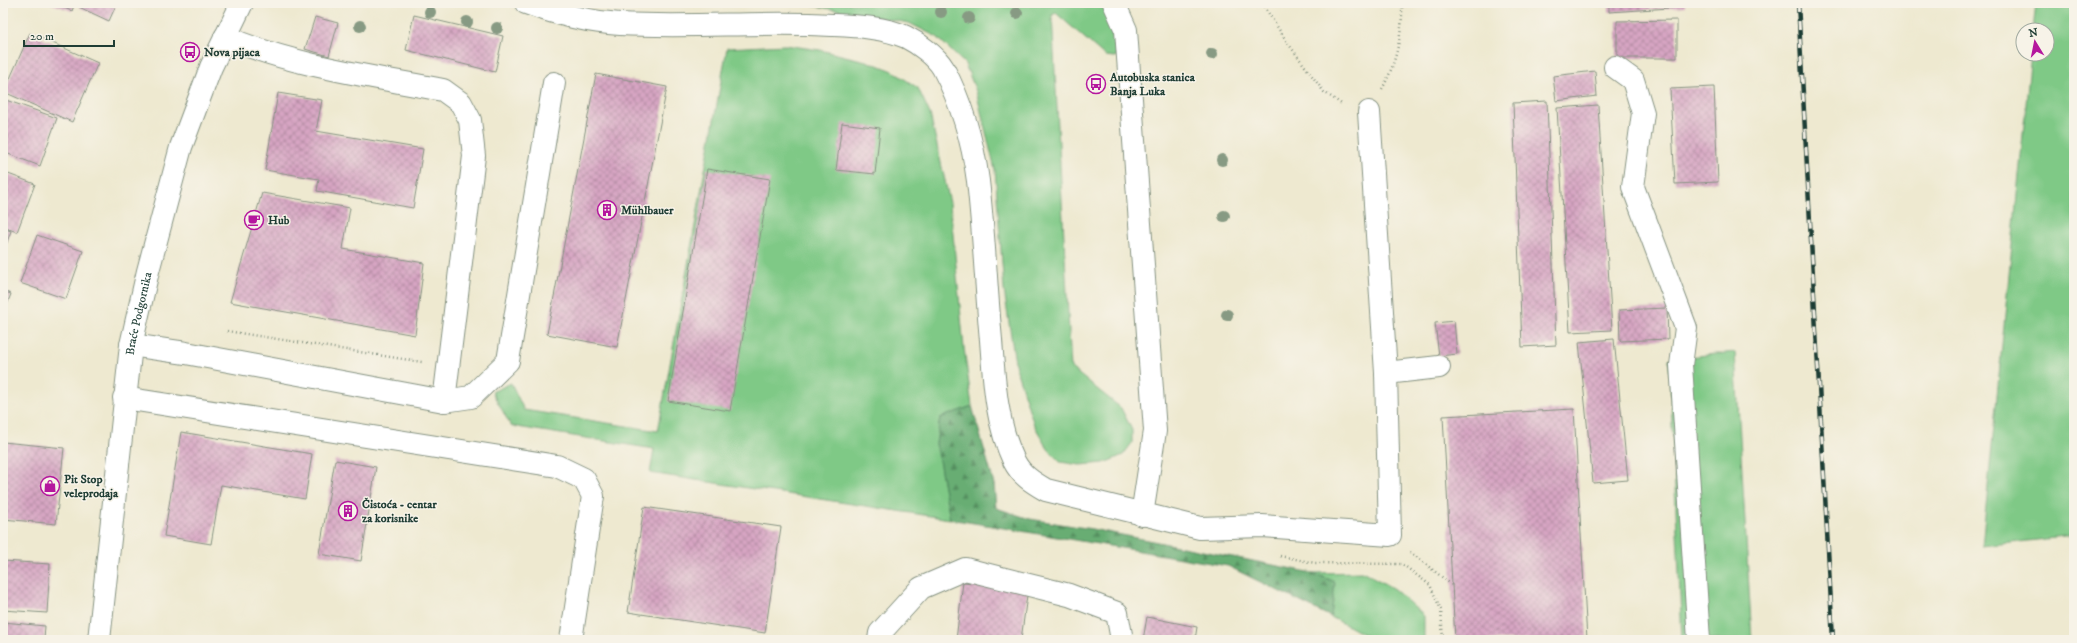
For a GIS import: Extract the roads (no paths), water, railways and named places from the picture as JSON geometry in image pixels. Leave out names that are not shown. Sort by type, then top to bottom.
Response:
[{"type":"street","name":"Braće Podgornika","points":[[99,640],[124,398],[131,345],[148,271],[181,147],[211,67],[242,3]]},
{"type":"street","points":[[526,3],[560,15],[618,24],[688,25],[792,23],[851,26],[883,31],[906,37],[923,48],[941,66],[956,96],[969,137],[978,181],[995,397],[1014,461],[1026,478],[1046,490],[1142,515],[1200,528],[1262,526],[1390,536],[1386,374],[1369,112]]},
{"type":"street","points":[[1114,3],[1126,30],[1154,431],[1142,515]]},
{"type":"street","points":[[225,37],[255,50],[306,63],[443,90],[461,103],[470,120],[474,156],[444,401]]},
{"type":"street","points":[[1616,67],[1633,80],[1643,113],[1633,187],[1686,328],[1681,364],[1699,640]]},
{"type":"street","points":[[131,345],[186,353],[444,401],[471,397],[508,361],[554,83]]},
{"type":"street","points":[[1386,374],[1439,367]]},
{"type":"street","points":[[124,398],[557,466],[584,479],[593,496],[571,640]]},
{"type":"street","points":[[878,640],[880,633],[921,588],[965,569],[1069,595],[1117,613],[1122,640]]},
{"type":"railway","points":[[1798,3],[1833,640]]},
{"type":"place","name":"Nova pijaca","points":[[190,52]]},
{"type":"place","name":"Autobuska stanica Banja Luka","points":[[1096,84]]},
{"type":"place","name":"Mühlbauer","points":[[607,210]]},
{"type":"place","name":"Hub","points":[[254,220]]},
{"type":"place","name":"Pit Stop veleprodaja","points":[[50,486]]},
{"type":"place","name":"Čistoća - centar za korisnike","points":[[348,511]]}]
